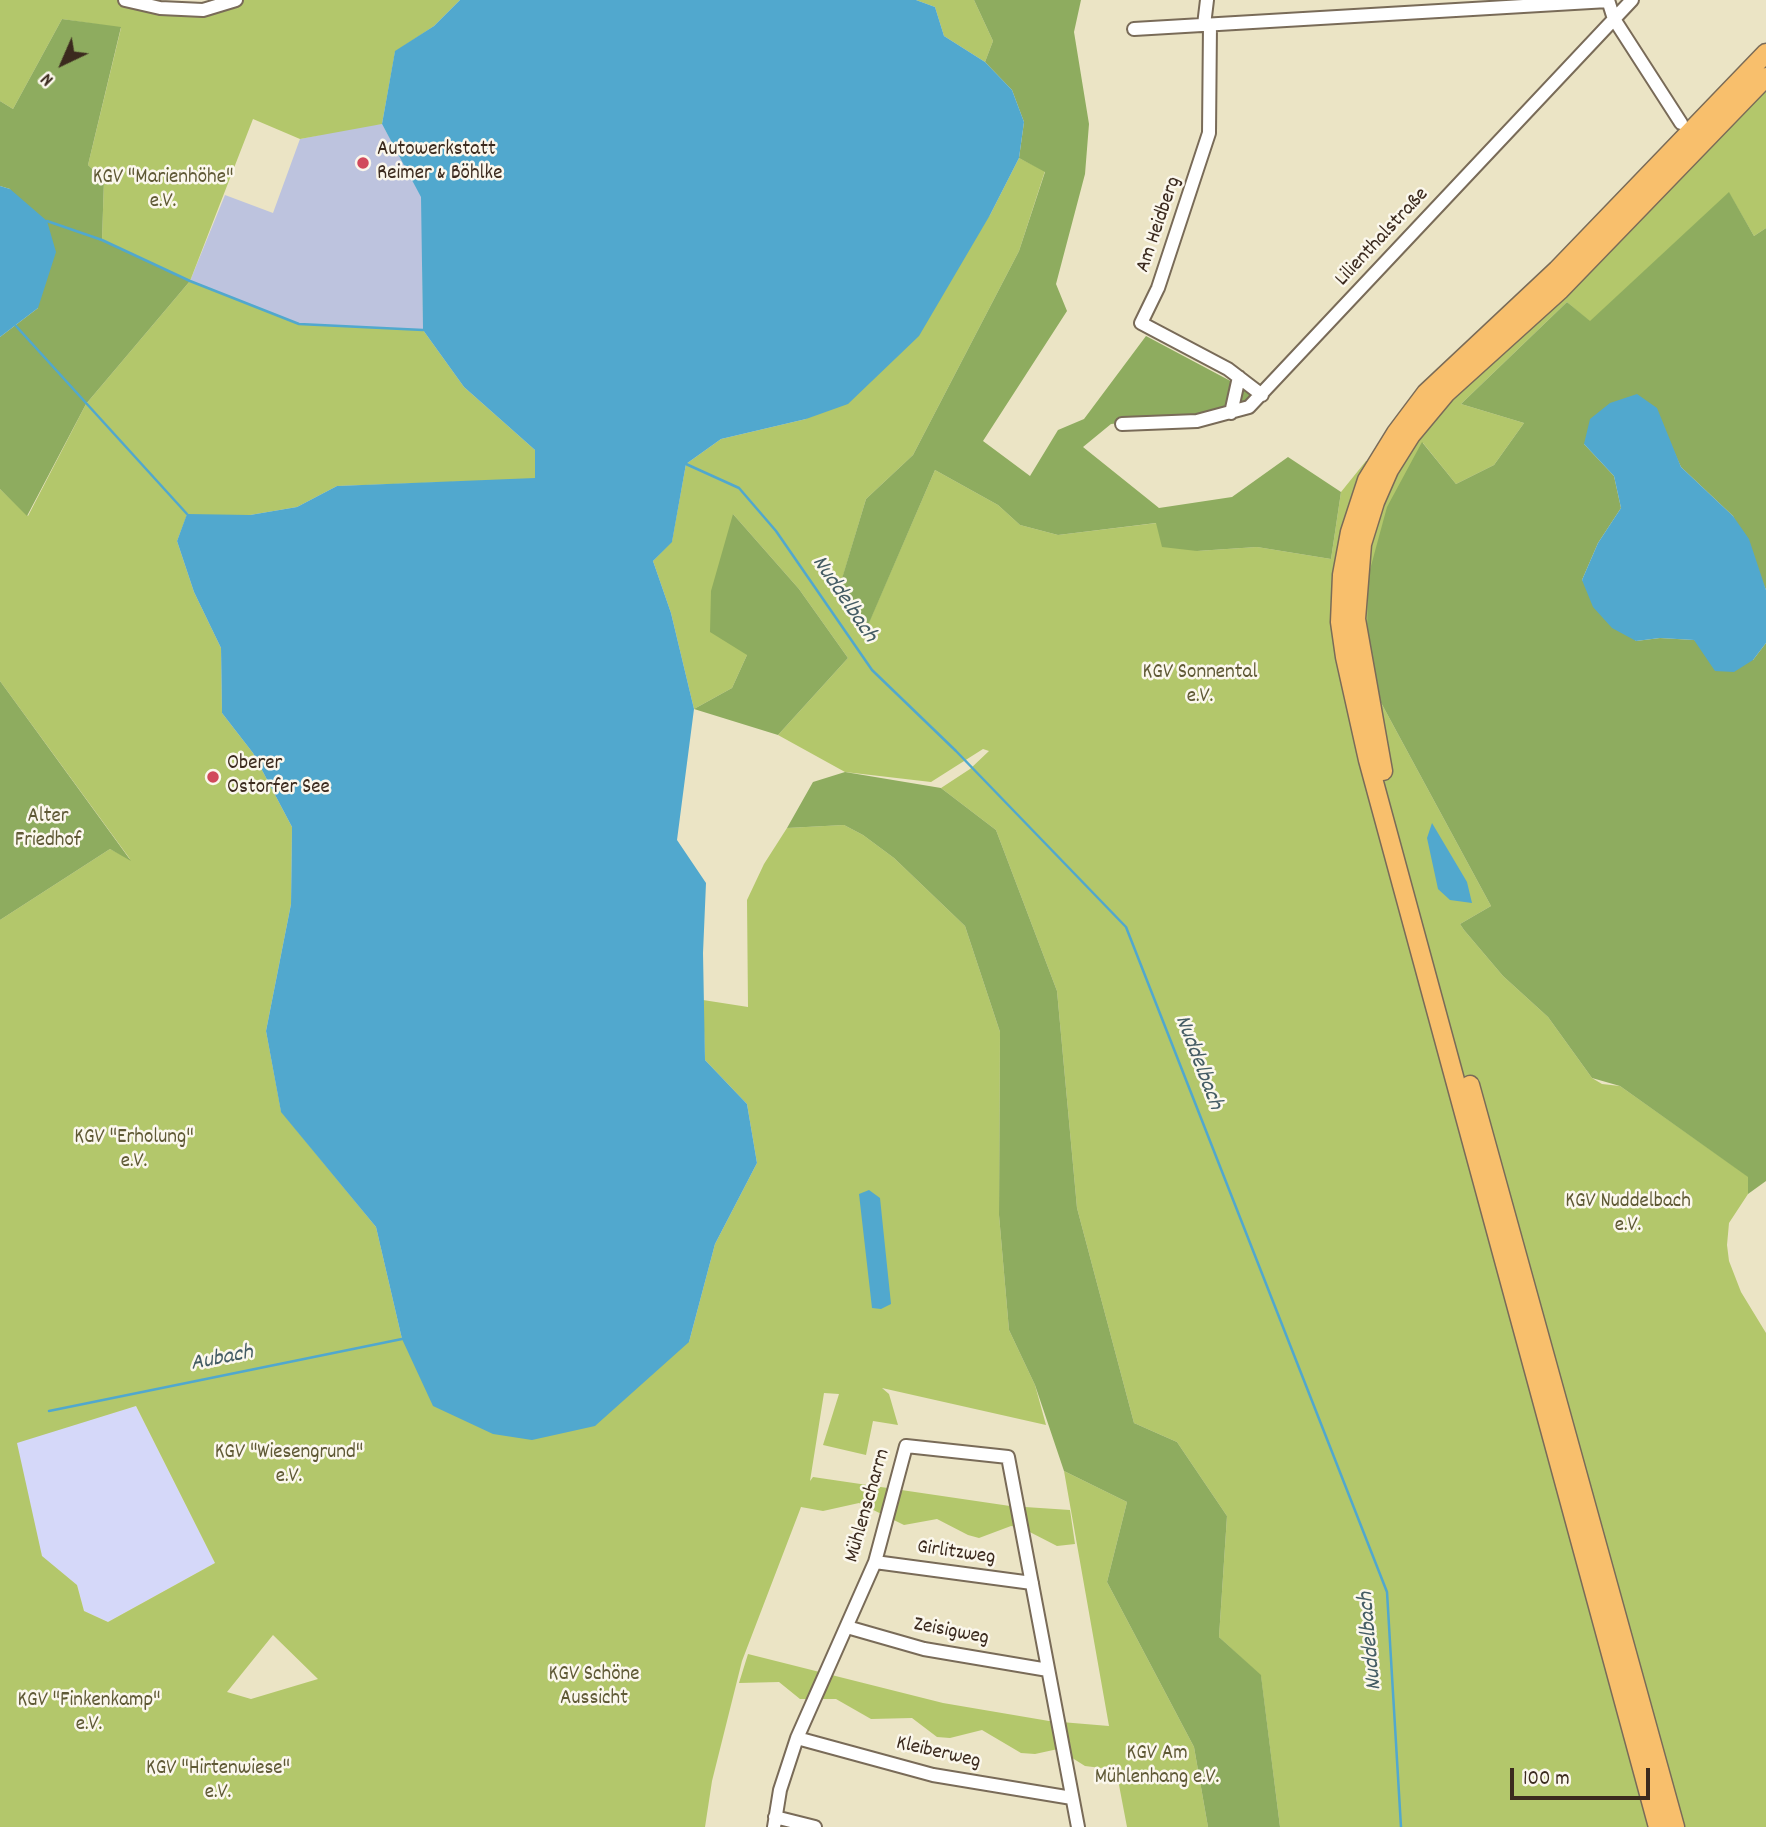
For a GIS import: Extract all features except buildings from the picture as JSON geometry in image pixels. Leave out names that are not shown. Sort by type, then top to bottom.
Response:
[{"type":"highway","points":[[1657,1827],[1368,760],[1340,622],[1342,575],[1350,532],[1367,480],[1396,433],[1426,393],[1557,270],[1766,53]]},
{"type":"highway","points":[[1675,1827],[1380,759],[1360,653],[1356,619],[1357,583],[1362,544],[1375,502],[1411,435],[1446,394],[1560,290],[1766,77]]},
{"type":"street","points":[[125,0],[160,8],[203,10],[236,0]]},
{"type":"street","name":"Am Heidberg","points":[[1207,0],[1209,133],[1158,288],[1141,323],[1239,377],[1262,395]]},
{"type":"street","name":"Lilienthalstraße","points":[[1122,424],[1198,421],[1250,407],[1632,0]]},
{"type":"street","points":[[1134,29],[1608,1],[1614,19],[1681,123]]},
{"type":"street","points":[[1231,413],[1239,377]]},
{"type":"street","name":"Mühlenscharrn","points":[[775,1822],[780,1790],[797,1738],[875,1562],[906,1446],[1008,1457],[1078,1827]]},
{"type":"street","name":"Girlitzweg","points":[[875,1562],[1032,1583]]},
{"type":"street","name":"Zeisigweg","points":[[847,1627],[923,1649],[1048,1670]]},
{"type":"street","name":"Kleiberweg","points":[[797,1738],[933,1775],[1072,1798]]},
{"type":"street","points":[[775,1822],[816,1827]]},
{"type":"shaded area","points":[[382,124],[422,197],[423,330],[299,324],[190,281],[225,195],[273,213],[300,139],[320,135],[320,128]]},
{"type":"shaded area","points":[[136,1406],[215,1563],[108,1622],[84,1611],[77,1585],[42,1557],[16,1442]]},
{"type":"green space","name":"KGV \"Marienhöhe\" e.V.","points":[[0,0],[125,0],[203,10],[236,0],[460,0],[434,26],[395,52],[382,124],[300,139],[253,119],[190,281],[102,240],[104,180],[88,165],[121,28],[62,19],[13,109],[0,101]]},
{"type":"green space","points":[[916,0],[974,0],[993,41],[985,62],[944,36],[935,7]]},
{"type":"green space","points":[[974,0],[1081,0],[1074,32],[1089,124],[1085,174],[1056,284],[1067,311],[983,441],[1030,476],[1058,430],[1084,419],[1146,336],[1253,393],[1241,405],[1186,416],[1111,424],[1083,447],[1159,508],[1232,497],[1288,457],[1341,492],[1331,559],[1257,547],[1197,551],[1162,547],[1156,523],[1058,535],[1020,525],[998,505],[935,470],[866,630],[837,595],[866,499],[913,455],[1019,251],[1045,172],[1019,158],[1024,122],[1012,90],[985,62],[993,41]]},
{"type":"green space","points":[[62,19],[121,27],[88,165],[104,180],[102,240],[190,281],[86,404],[27,516],[0,489],[0,337],[38,308],[10,189],[0,186],[0,101],[13,109]]},
{"type":"green space","points":[[1766,45],[1766,228],[1754,236],[1729,193],[1590,322],[1567,302],[1461,404],[1524,423],[1494,465],[1456,484],[1423,443],[1372,686],[1491,906],[1460,924],[1464,930],[1503,976],[1548,1017],[1592,1078],[1602,1084],[1620,1086],[1749,1177],[1748,1194],[1729,1223],[1727,1245],[1729,1261],[1741,1292],[1766,1333],[1766,1827],[1280,1827],[1261,1676],[1219,1637],[1227,1516],[1177,1442],[1134,1423],[1077,1208],[1057,991],[996,830],[941,788],[970,769],[989,751],[983,749],[931,782],[845,772],[778,735],[848,658],[799,589],[733,514],[747,655],[732,688],[694,709],[671,613],[653,561],[672,541],[686,464],[721,439],[806,419],[990,215],[1019,158],[1045,171],[1019,251],[913,455],[866,499],[837,596],[866,629],[935,470],[998,505],[1020,525],[1058,535],[1157,523],[1197,551],[1257,547],[1331,559],[1341,492],[1366,461],[1374,461],[1525,295]]},
{"type":"green space","points":[[1729,192],[1754,236],[1766,228],[1766,590],[1733,516],[1681,467],[1668,439],[1584,444],[1614,476],[1621,508],[1598,543],[1582,580],[1636,641],[1660,638],[1694,640],[1753,660],[1766,643],[1766,1181],[1748,1194],[1748,1177],[1620,1086],[1592,1078],[1548,1017],[1503,976],[1464,930],[1460,924],[1491,906],[1372,686],[1367,636],[1368,577],[1387,507],[1422,442],[1456,484],[1494,465],[1524,423],[1461,404],[1567,302],[1590,321]]},
{"type":"green space","points":[[190,281],[299,324],[423,330],[464,387],[535,450],[535,479],[337,486],[297,507],[250,515],[187,515],[177,541],[194,592],[221,648],[222,713],[253,753],[292,827],[291,904],[266,1031],[281,1111],[376,1227],[402,1339],[689,1342],[715,1244],[757,1163],[747,1104],[705,1060],[703,1000],[748,1007],[747,900],[764,864],[787,828],[844,825],[863,835],[894,858],[965,926],[1000,1032],[999,1215],[1009,1330],[1035,1385],[1046,1425],[882,1388],[889,1394],[898,1425],[873,1421],[866,1455],[823,1445],[839,1394],[824,1393],[810,1481],[813,1477],[1010,1506],[1070,1510],[1075,1544],[1057,1546],[1022,1528],[1011,1526],[979,1538],[937,1519],[904,1525],[859,1503],[823,1511],[801,1507],[742,1661],[712,1781],[705,1827],[0,1827],[0,920],[110,849],[130,859],[0,681],[0,489],[28,516],[86,404]],"holes":[[[136,1406],[215,1563],[108,1622],[84,1611],[77,1585],[42,1556],[17,1443]],[[273,1635],[318,1679],[251,1699],[227,1692]]]},
{"type":"green space","points":[[733,514],[799,589],[848,658],[778,735],[694,709],[732,688],[747,655],[710,632],[711,591]]},
{"type":"green space","name":"Alter Friedhof","points":[[0,681],[131,861],[110,849],[0,920]]},
{"type":"green space","points":[[845,772],[941,788],[996,830],[1057,991],[1077,1208],[1134,1423],[1177,1442],[1227,1516],[1219,1637],[1261,1675],[1280,1827],[1208,1827],[1194,1747],[1107,1582],[1127,1502],[1064,1471],[1035,1385],[1009,1330],[999,1215],[1000,1032],[965,926],[894,858],[863,835],[844,825],[787,828],[813,782]]},
{"type":"green space","name":"KGV Am Mühlenhang e.V.","points":[[1064,1471],[1127,1502],[1107,1582],[1194,1747],[1208,1827],[1127,1827],[1115,1764],[1101,1768],[1085,1766],[1058,1749],[1035,1754],[1021,1753],[982,1730],[950,1738],[937,1737],[912,1718],[871,1719],[836,1699],[800,1699],[779,1682],[739,1683],[748,1654],[943,1703],[1049,1721],[1109,1726]]},
{"type":"water","name":"Oberer Ostorfer See","points":[[460,0],[916,0],[935,7],[944,36],[985,62],[1012,90],[1024,122],[1019,158],[990,215],[919,336],[848,404],[806,419],[721,439],[686,464],[672,542],[653,561],[671,613],[694,709],[677,840],[706,883],[703,953],[705,1060],[747,1104],[757,1163],[715,1244],[689,1342],[595,1426],[532,1440],[493,1434],[433,1406],[402,1339],[376,1227],[281,1112],[266,1031],[291,904],[292,827],[253,753],[222,713],[221,648],[194,592],[177,541],[187,514],[250,515],[297,507],[337,486],[535,478],[535,450],[464,387],[423,330],[421,197],[382,124],[395,51],[434,26]]},
{"type":"water","points":[[0,186],[10,189],[47,221],[56,252],[38,308],[0,337]]},
{"type":"water","points":[[1637,394],[1657,408],[1681,467],[1733,516],[1749,539],[1766,590],[1766,643],[1753,660],[1734,672],[1715,671],[1694,640],[1660,638],[1636,641],[1612,628],[1593,607],[1582,580],[1598,543],[1621,508],[1614,476],[1584,444],[1590,419],[1610,403]]},
{"type":"water","points":[[1432,823],[1467,882],[1472,903],[1450,900],[1438,889],[1427,838]]},
{"type":"water","points":[[869,1190],[880,1198],[891,1304],[881,1309],[872,1308],[859,1194]]},
{"type":"waterway","points":[[47,221],[102,240],[190,281],[299,324],[423,330]]},
{"type":"waterway","points":[[16,326],[187,514]]},
{"type":"waterway","name":"Nuddelbach","points":[[686,464],[739,488],[776,531],[872,670],[956,751],[1126,927],[1387,1592],[1401,1827]]},
{"type":"waterway","name":"Aubach","points":[[49,1411],[402,1339]]},
{"type":"place","name":"Autowerkstatt Reimer & Böhlke","points":[[363,163]]},
{"type":"place","name":"Oberer Ostorfer See","points":[[213,777]]},
{"type":"park label","name":"KGV Sonnental e.V.","points":[[1200,686]]},
{"type":"park label","name":"KGV \"Erholung\" e.V.","points":[[134,1151]]},
{"type":"park label","name":"KGV Nuddelbach e.V.","points":[[1628,1215]]},
{"type":"park label","name":"KGV \"Wiesengrund\" e.V.","points":[[289,1466]]},
{"type":"park label","name":"KGV Schöne Aussicht","points":[[594,1688]]},
{"type":"park label","name":"KGV \"Finkenkamp\" e.V.","points":[[89,1714]]},
{"type":"park label","name":"KGV \"Hirtenwiese\" e.V.","points":[[218,1782]]}]
